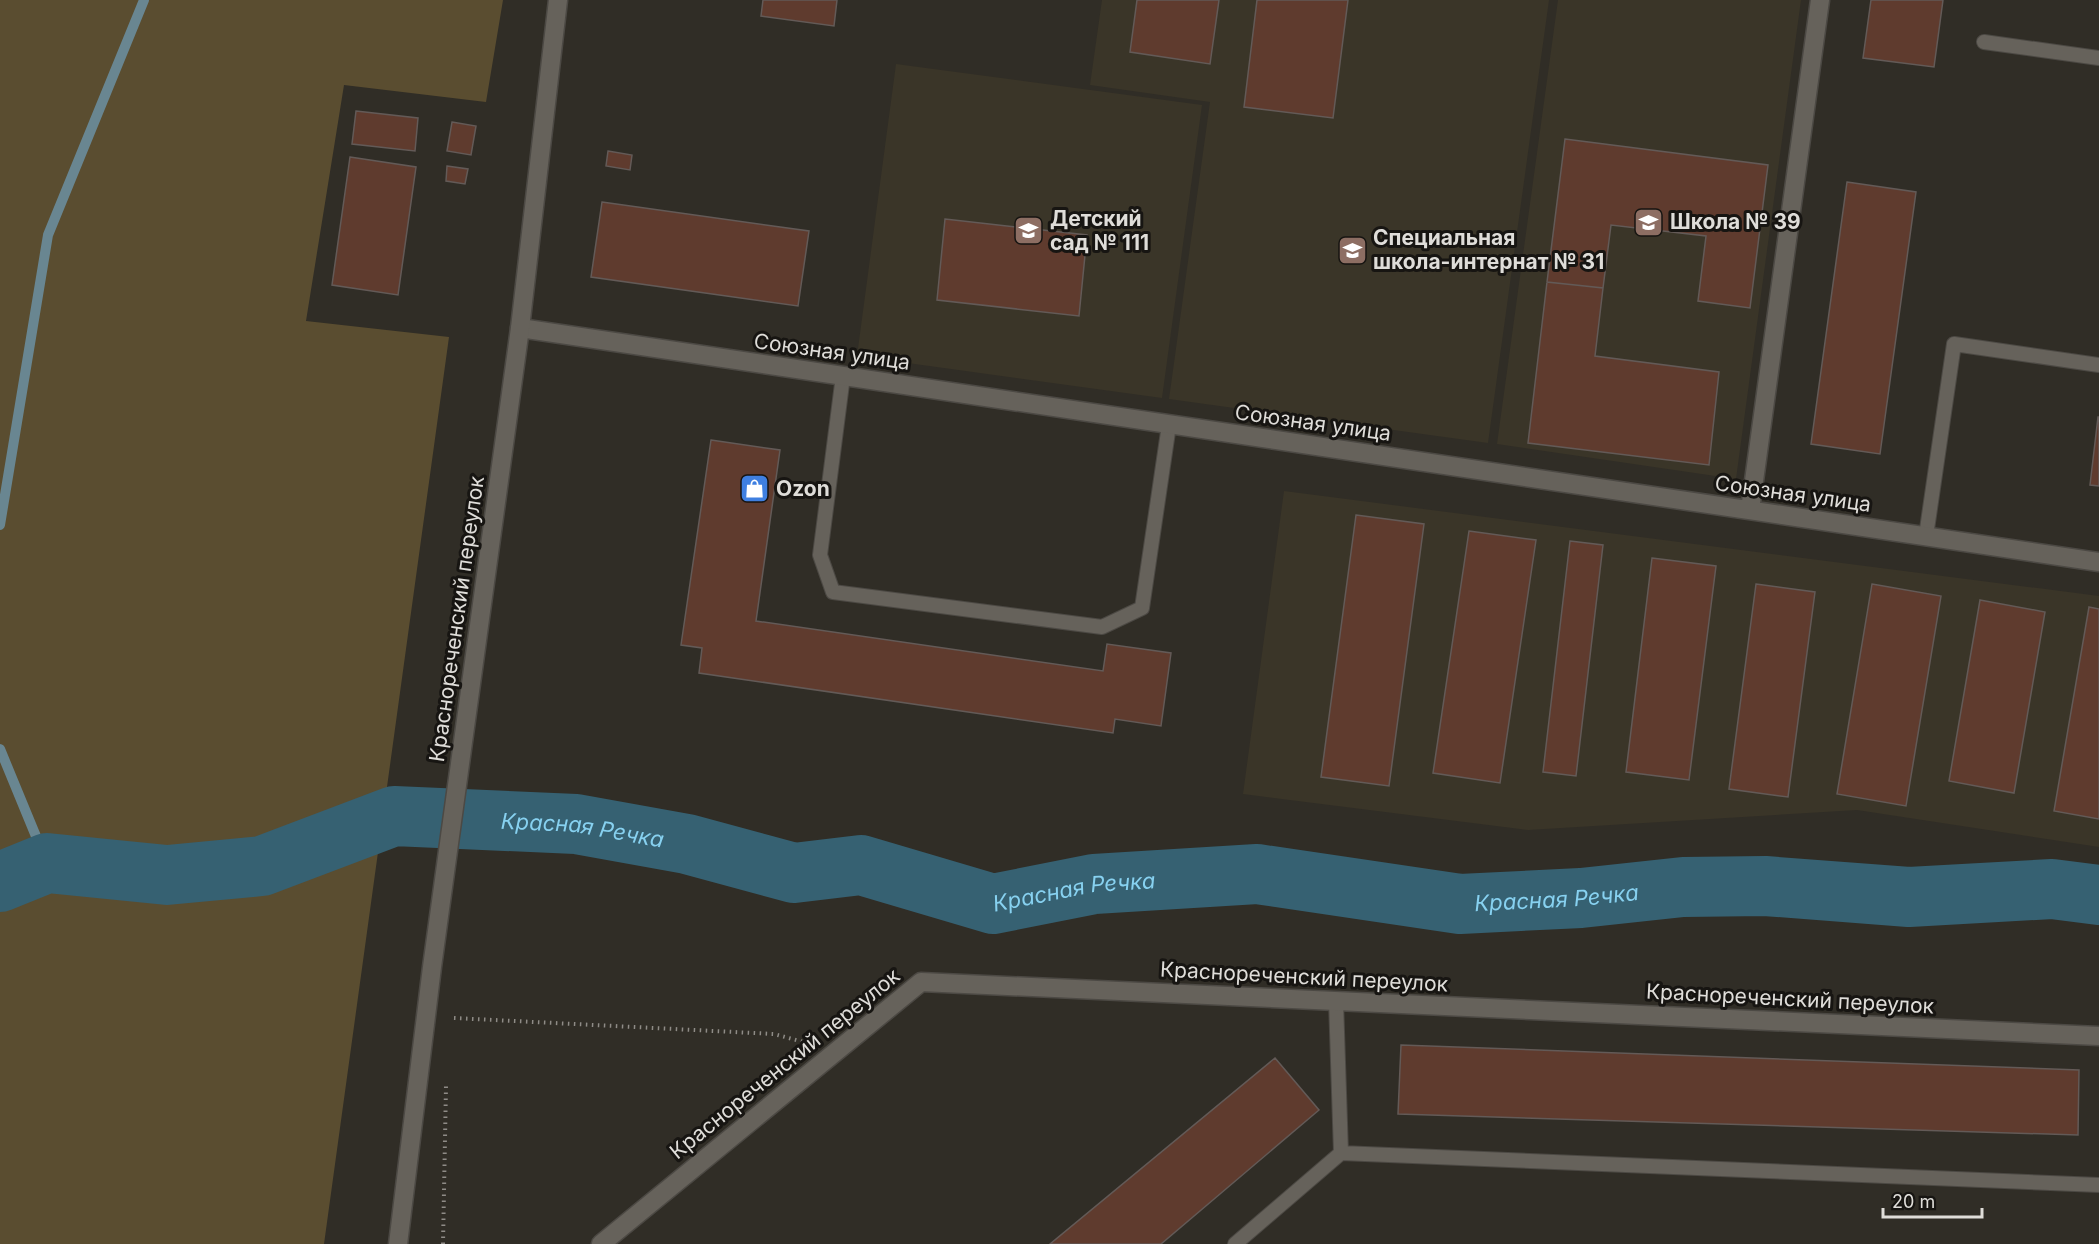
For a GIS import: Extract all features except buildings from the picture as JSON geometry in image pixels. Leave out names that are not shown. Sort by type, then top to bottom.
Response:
[{"type":"street","name":"Краснореченский переулок","points":[[398,1244],[432,967],[520,328],[558,0]]},
{"type":"street","points":[[1750,510],[1820,0]]},
{"type":"street","name":"Союзная улица","points":[[520,328],[2099,562]]},
{"type":"street","name":"Краснореченский переулок","points":[[601,1244],[921,982],[2099,1036]]},
{"type":"lane","points":[[1984,42],[2099,58]]},
{"type":"lane","points":[[1926,536],[1954,344],[2099,365]]},
{"type":"lane","points":[[843,376],[820,555],[834,592],[1102,627],[1142,608],[1169,425]]},
{"type":"lane","points":[[1336,1001],[1341,1153]]},
{"type":"lane","points":[[1235,1244],[1341,1153],[2099,1185]]},
{"type":"path","points":[[454,1018],[774,1034],[836,1051]]},
{"type":"shaded area","points":[[0,0],[503,0],[486,102],[344,85],[306,321],[449,337],[324,1244],[0,1244]]},
{"type":"shaded area","name":"Специальная школа-интернат № 31","points":[[1102,0],[1549,0],[1488,443],[1169,399],[1210,102],[1090,85]]},
{"type":"shaded area","name":"Школа № 39","points":[[1558,0],[1801,0],[1736,479],[1497,444]]},
{"type":"shaded area","name":"Детский сад № 111","points":[[896,64],[1202,105],[1162,398],[857,356]]},
{"type":"shaded area","points":[[1284,491],[2099,596],[2099,847],[1857,810],[1528,830],[1243,794]]},
{"type":"waterway","points":[[0,525],[48,235],[144,0]]},
{"type":"waterway","points":[[0,749],[47,863]]},
{"type":"waterway","name":"Красная Речка","points":[[0,882],[47,863],[167,875],[262,866],[394,816],[576,824],[687,844],[794,873],[861,865],[993,904],[1094,884],[1257,874],[1460,904],[1581,898],[1683,887],[1765,886],[1909,897],[2052,889],[2099,895]]},
{"type":"place","name":"Школа № 39","points":[[1649,222]]},
{"type":"place","name":"Детский сад № 111","points":[[1029,231]]},
{"type":"place","name":"Специальная школа-интернат № 31","points":[[1352,250]]},
{"type":"place","name":"Ozon","points":[[755,489]]}]
